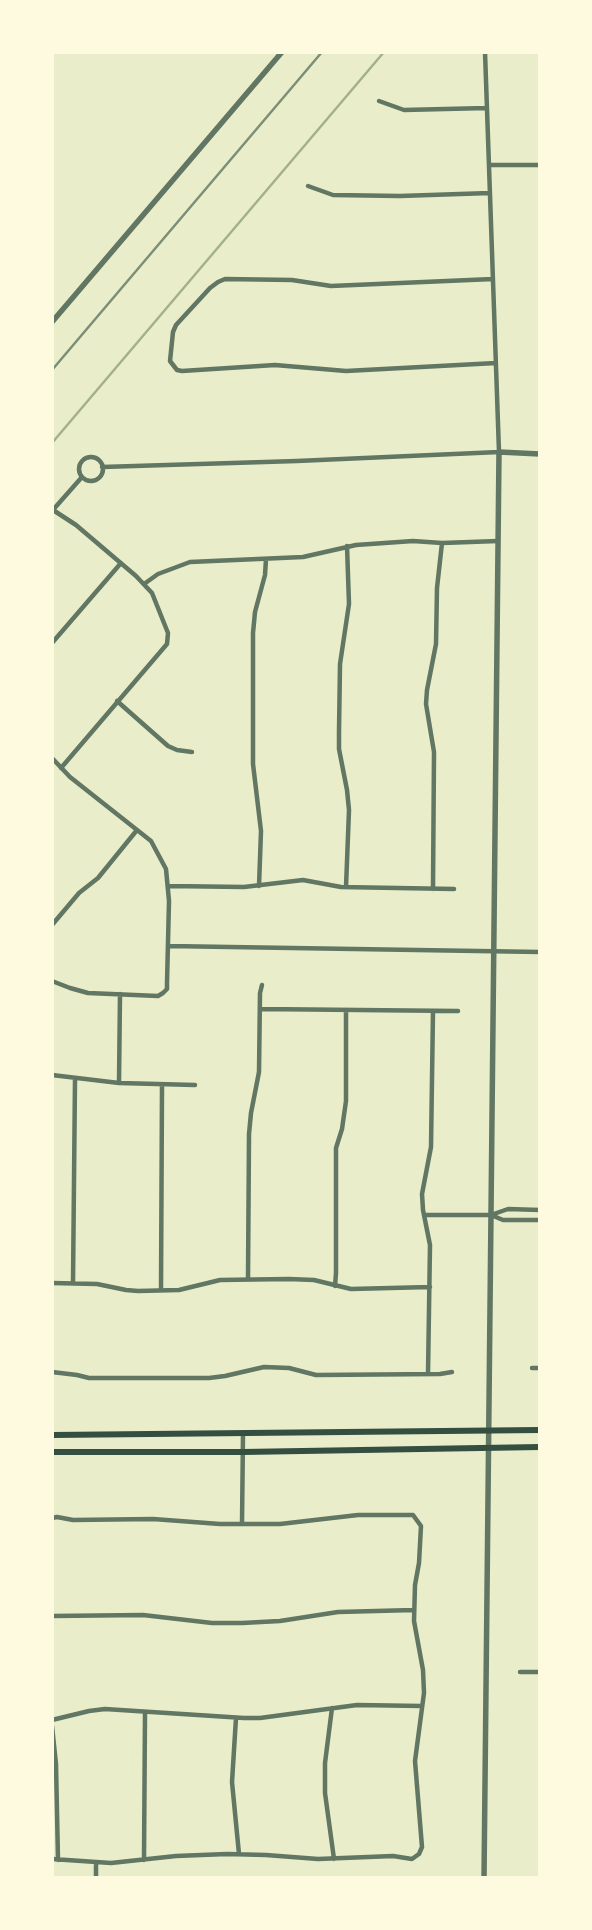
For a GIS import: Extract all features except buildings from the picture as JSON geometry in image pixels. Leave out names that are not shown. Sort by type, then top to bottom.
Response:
[{"type":"main road","points":[[52,1435],[540,1430]]},
{"type":"main road","points":[[52,1452],[243,1452],[540,1448]]},
{"type":"street","points":[[52,322],[282,52]]},
{"type":"street","points":[[484,1878],[499,452],[485,52]]},
{"type":"street","points":[[379,101],[404,110],[487,108]]},
{"type":"street","points":[[489,165],[540,165]]},
{"type":"street","points":[[308,186],[333,195],[400,196],[490,193]]},
{"type":"street","points":[[493,279],[331,286],[292,280],[225,279],[210,288],[176,324],[173,332],[170,361],[177,370],[182,371],[275,365],[346,371],[496,364]]},
{"type":"street","points":[[102,467],[499,452],[540,454]]},
{"type":"street","points":[[95,458],[102,467],[101,474],[96,480],[88,481],[82,477],[78,470],[83,459],[95,458]]},
{"type":"street","points":[[61,768],[167,644],[168,638],[166,624],[160,610],[152,593],[144,584],[76,525],[53,510],[82,477]]},
{"type":"street","points":[[144,584],[158,574],[190,562],[303,557],[347,546],[412,541],[442,543],[498,541]]},
{"type":"street","points":[[433,889],[434,752],[426,704],[426,690],[436,644],[437,588],[442,543]]},
{"type":"street","points":[[346,887],[348,790],[339,750],[338,731],[340,664],[349,604],[347,546]]},
{"type":"street","points":[[260,886],[261,832],[253,764],[253,634],[255,612],[265,575],[266,559]]},
{"type":"street","points":[[52,643],[120,562]]},
{"type":"street","points":[[117,701],[168,746],[177,750],[192,752]]},
{"type":"street","points":[[52,758],[70,777],[151,841],[166,869],[168,886],[167,989],[163,993],[158,996],[88,993],[52,981]]},
{"type":"street","points":[[52,925],[79,893],[98,878],[137,830]]},
{"type":"street","points":[[168,886],[260,886],[303,880],[346,887],[454,889]]},
{"type":"street","points":[[168,946],[540,952]]},
{"type":"street","points":[[248,1279],[251,1113],[259,1072],[262,985]]},
{"type":"street","points":[[119,1082],[120,994]]},
{"type":"street","points":[[260,1009],[458,1011]]},
{"type":"street","points":[[335,1286],[336,1148],[346,1101],[346,1010]]},
{"type":"street","points":[[428,1374],[430,1245],[422,1194],[431,1147],[433,1011]]},
{"type":"street","points":[[52,1075],[75,1079],[162,1085],[195,1085]]},
{"type":"street","points":[[73,1283],[75,1079]]},
{"type":"street","points":[[161,1290],[162,1085]]},
{"type":"street","points":[[491,1216],[508,1209],[540,1210]]},
{"type":"street","points":[[424,1215],[491,1216],[503,1220],[540,1220]]},
{"type":"street","points":[[52,1283],[97,1284],[126,1290],[191,1288],[220,1280],[248,1279],[306,1279],[351,1289],[430,1286]]},
{"type":"street","points":[[52,1372],[89,1378],[209,1378],[264,1367],[289,1368],[316,1375],[452,1372]]},
{"type":"street","points":[[532,1368],[540,1368]]},
{"type":"street","points":[[242,1524],[243,1434]]},
{"type":"street","points":[[52,1518],[73,1520],[153,1519],[214,1524],[280,1524],[358,1515],[412,1515],[416,1518],[421,1526],[421,1532],[415,1585],[415,1632],[423,1670],[422,1706],[415,1761],[422,1847],[419,1854],[409,1860],[393,1856],[334,1859],[239,1854],[194,1855],[96,1863],[55,1859],[55,1745],[52,1726]]},
{"type":"street","points":[[52,1616],[143,1615],[212,1623],[242,1623],[280,1621],[338,1612],[414,1610]]},
{"type":"street","points":[[520,1672],[540,1672]]},
{"type":"street","points":[[52,1720],[82,1712],[105,1709],[260,1718],[357,1705],[422,1706]]},
{"type":"street","points":[[332,1708],[325,1763],[324,1793],[334,1859]]},
{"type":"street","points":[[144,1860],[145,1712]]},
{"type":"street","points":[[236,1718],[232,1782],[239,1854]]},
{"type":"street","points":[[96,1863],[96,1878]]},
{"type":"waterway","points":[[52,443],[384,52]]},
{"type":"railway","points":[[52,370],[322,52]]}]
